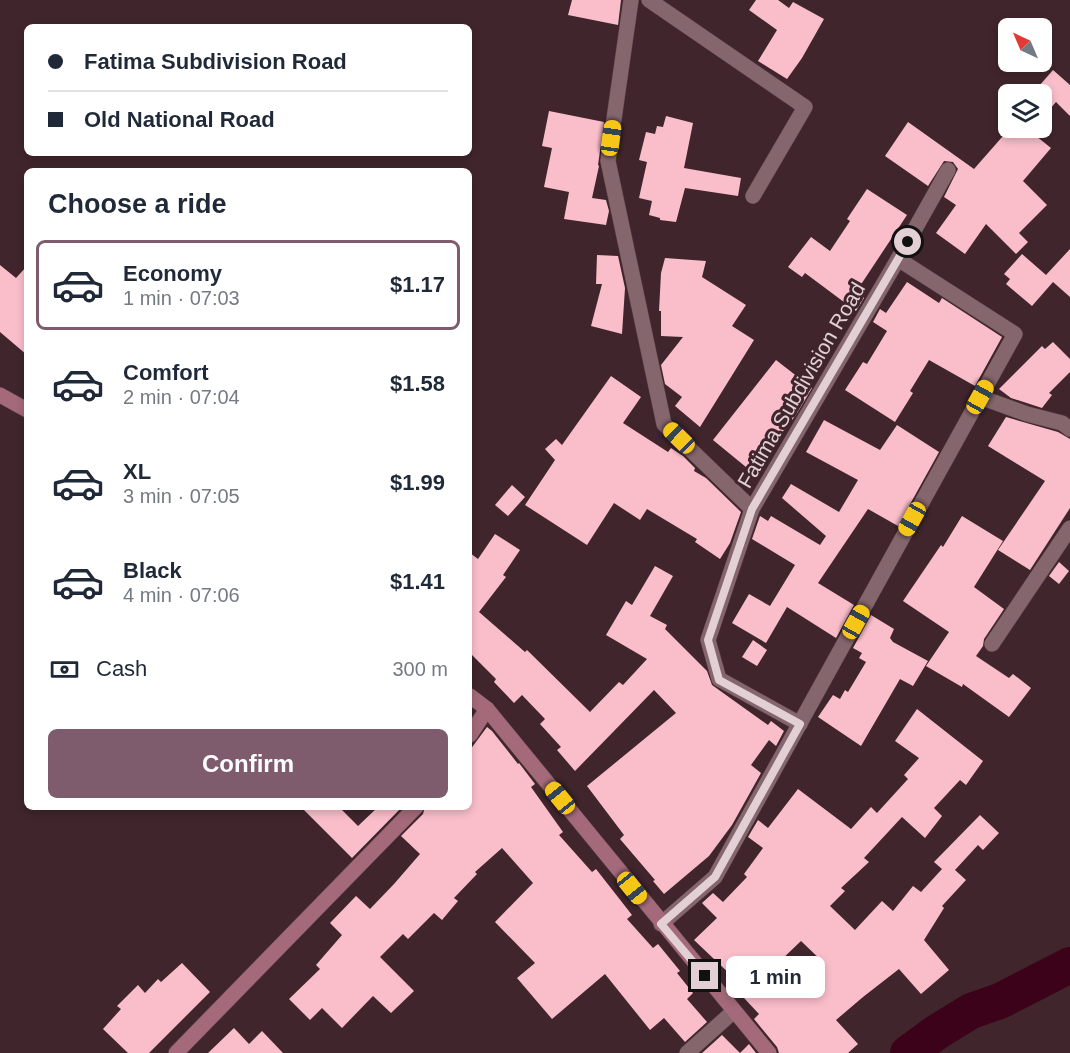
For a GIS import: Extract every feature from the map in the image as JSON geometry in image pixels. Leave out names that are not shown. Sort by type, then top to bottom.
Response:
[{"type":"main road","points":[[0,395],[24,408]]},
{"type":"main road","points":[[472,698],[487,709],[769,1053]]},
{"type":"main road","points":[[472,732],[487,709]]},
{"type":"main road","points":[[176,1053],[413,810]]},
{"type":"street","points":[[631,0],[608,161],[664,424],[752,509]]},
{"type":"street","points":[[649,0],[804,107],[753,196]]},
{"type":"street","name":"Fatima Subdivision Road","points":[[800,724],[719,680],[708,640],[752,509],[948,170]]},
{"type":"street","points":[[661,924],[715,877],[1015,334],[898,259]]},
{"type":"street","points":[[980,397],[1027,414],[1062,423],[1070,429]]},
{"type":"street","points":[[992,644],[1070,528]]},
{"type":"street","points":[[687,1053],[734,1011]]},
{"type":"building","points":[[572,0],[621,0],[618,25],[568,15]]},
{"type":"building","points":[[756,0],[778,0],[789,8],[793,2],[824,19],[787,79],[758,61],[777,30],[749,10]]},
{"type":"building","points":[[1052,71],[1070,85],[1070,116],[1056,102],[1052,107],[1052,84],[1041,84]]},
{"type":"building","points":[[549,111],[604,122],[599,166],[592,198],[606,200],[609,211],[606,225],[564,219],[569,192],[544,187],[552,148],[542,146]]},
{"type":"building","points":[[666,116],[693,123],[684,168],[741,178],[738,196],[685,188],[676,222],[660,220],[660,218],[649,215],[652,201],[639,198],[647,162],[639,160],[646,132],[655,134],[657,126],[663,127]]},
{"type":"building","points":[[908,122],[974,169],[1001,138],[1038,138],[1051,148],[1023,181],[1047,205],[1019,233],[1028,242],[1016,254],[986,224],[965,254],[936,233],[956,205],[944,197],[958,169],[953,162],[944,161],[928,186],[885,156]]},
{"type":"building","points":[[867,189],[907,215],[856,292],[864,298],[856,311],[805,273],[802,277],[788,267],[811,237],[830,251],[850,221],[847,219]]},
{"type":"building","points":[[1070,249],[1070,297],[1053,282],[1032,306],[1006,284],[1010,279],[1004,274],[1022,254],[1046,275]]},
{"type":"building","points":[[597,255],[618,256],[625,288],[622,334],[591,326],[602,284],[596,284]]},
{"type":"building","points":[[665,258],[706,261],[702,277],[746,305],[732,326],[754,340],[700,427],[675,406],[682,397],[665,384],[661,365],[683,337],[661,336],[661,311],[659,311],[661,273]]},
{"type":"building","points":[[0,265],[16,278],[24,269],[24,352],[0,332]]},
{"type":"building","points":[[907,282],[939,303],[942,298],[1002,337],[975,386],[929,360],[910,391],[913,393],[895,422],[845,390],[863,362],[867,364],[887,331],[873,322],[880,309],[886,313]]},
{"type":"building","points":[[1053,342],[1070,359],[1070,372],[1049,393],[1052,395],[1042,408],[1011,398],[999,389],[1042,346],[1045,349]]},
{"type":"building","points":[[776,360],[812,388],[796,415],[776,440],[779,442],[752,472],[713,440]]},
{"type":"building","points":[[611,376],[641,397],[623,423],[668,452],[671,448],[683,456],[695,468],[694,471],[706,478],[741,512],[730,543],[720,559],[695,542],[697,539],[647,509],[640,520],[614,503],[587,545],[525,505],[555,460],[545,449],[556,439],[562,445]]},
{"type":"building","points":[[1006,417],[1058,432],[1070,439],[1070,508],[1030,570],[998,550],[1045,481],[988,446]]},
{"type":"building","points":[[824,420],[880,450],[897,425],[939,452],[898,526],[868,509],[818,583],[854,605],[836,638],[787,607],[766,643],[732,623],[749,594],[770,606],[795,565],[752,539],[760,516],[768,521],[771,516],[820,545],[826,536],[782,498],[791,484],[839,512],[858,480],[806,452]]},
{"type":"building","points":[[512,485],[525,497],[508,516],[495,505]]},
{"type":"building","points":[[962,516],[1003,541],[974,587],[1004,609],[984,639],[983,646],[976,656],[1009,678],[1013,674],[1031,688],[1009,717],[963,684],[962,687],[926,666],[949,632],[903,601],[941,545],[943,547]]},
{"type":"building","points":[[495,534],[520,550],[503,575],[506,577],[479,612],[525,652],[527,650],[590,712],[619,682],[623,685],[647,659],[606,635],[626,601],[632,605],[655,566],[673,576],[650,616],[667,625],[665,629],[707,671],[712,685],[768,725],[771,721],[784,731],[776,746],[769,740],[751,765],[761,773],[732,825],[709,856],[664,894],[620,839],[624,835],[587,786],[676,713],[654,690],[575,771],[557,750],[561,747],[540,724],[545,719],[522,695],[514,703],[494,682],[496,679],[472,655],[472,554],[478,559]]},
{"type":"building","points":[[1059,562],[1069,571],[1059,584],[1049,576]]},
{"type":"building","points":[[871,615],[894,629],[890,638],[893,642],[928,661],[913,686],[900,679],[861,746],[818,717],[833,695],[840,699],[845,690],[848,692],[866,662],[859,658],[862,653],[853,648]]},
{"type":"building","points":[[753,640],[767,650],[757,666],[742,657]]},
{"type":"building","points":[[917,709],[983,761],[966,785],[960,780],[934,808],[942,816],[925,838],[902,817],[864,858],[869,862],[841,888],[845,891],[830,906],[855,930],[882,901],[893,911],[913,886],[921,892],[942,869],[934,862],[980,815],[999,833],[983,850],[978,845],[955,870],[966,880],[942,906],[944,908],[924,940],[949,970],[921,994],[899,969],[863,997],[836,1020],[858,1044],[848,1053],[779,1053],[777,1047],[754,1019],[759,1014],[728,981],[733,977],[694,940],[717,918],[702,903],[713,893],[723,902],[747,877],[744,874],[763,848],[748,837],[758,820],[768,828],[798,789],[851,829],[871,807],[877,813],[908,779],[904,775],[919,758],[895,741]],"holes":[[[801,941],[825,964],[799,986],[778,963]]]},
{"type":"building","points":[[487,727],[492,731],[535,784],[531,787],[563,832],[559,835],[592,872],[596,869],[632,915],[627,919],[653,948],[658,944],[680,971],[677,973],[693,993],[687,999],[707,1022],[685,1042],[664,1018],[650,1030],[605,974],[552,1019],[517,978],[535,963],[495,922],[533,883],[502,848],[475,872],[477,874],[454,898],[458,901],[442,920],[434,913],[408,939],[403,934],[380,957],[414,991],[391,1013],[373,996],[342,1028],[322,1008],[310,1020],[289,999],[320,969],[316,965],[342,935],[330,923],[356,896],[370,909],[420,854],[401,836],[423,814],[424,810],[472,810],[472,747]]},
{"type":"building","points":[[304,810],[342,810],[358,826],[375,810],[399,810],[352,858]]},
{"type":"building","points":[[182,963],[210,992],[149,1053],[128,1053],[103,1029],[121,1009],[117,1006],[138,985],[145,993],[158,979],[161,982]]},
{"type":"building","points":[[234,1028],[249,1044],[262,1031],[283,1053],[208,1053]]},
{"type":"building","points":[[722,1035],[740,1053],[702,1053]]},
{"type":"building","points":[[749,1044],[756,1053],[740,1053]]},
{"type":"waterway","points":[[908,1053],[971,1011],[1000,1001],[1070,965]]},
{"type":"route","points":[[705,976],[661,924],[715,877],[800,724],[719,680],[708,640],[752,509],[908,242]]}]
